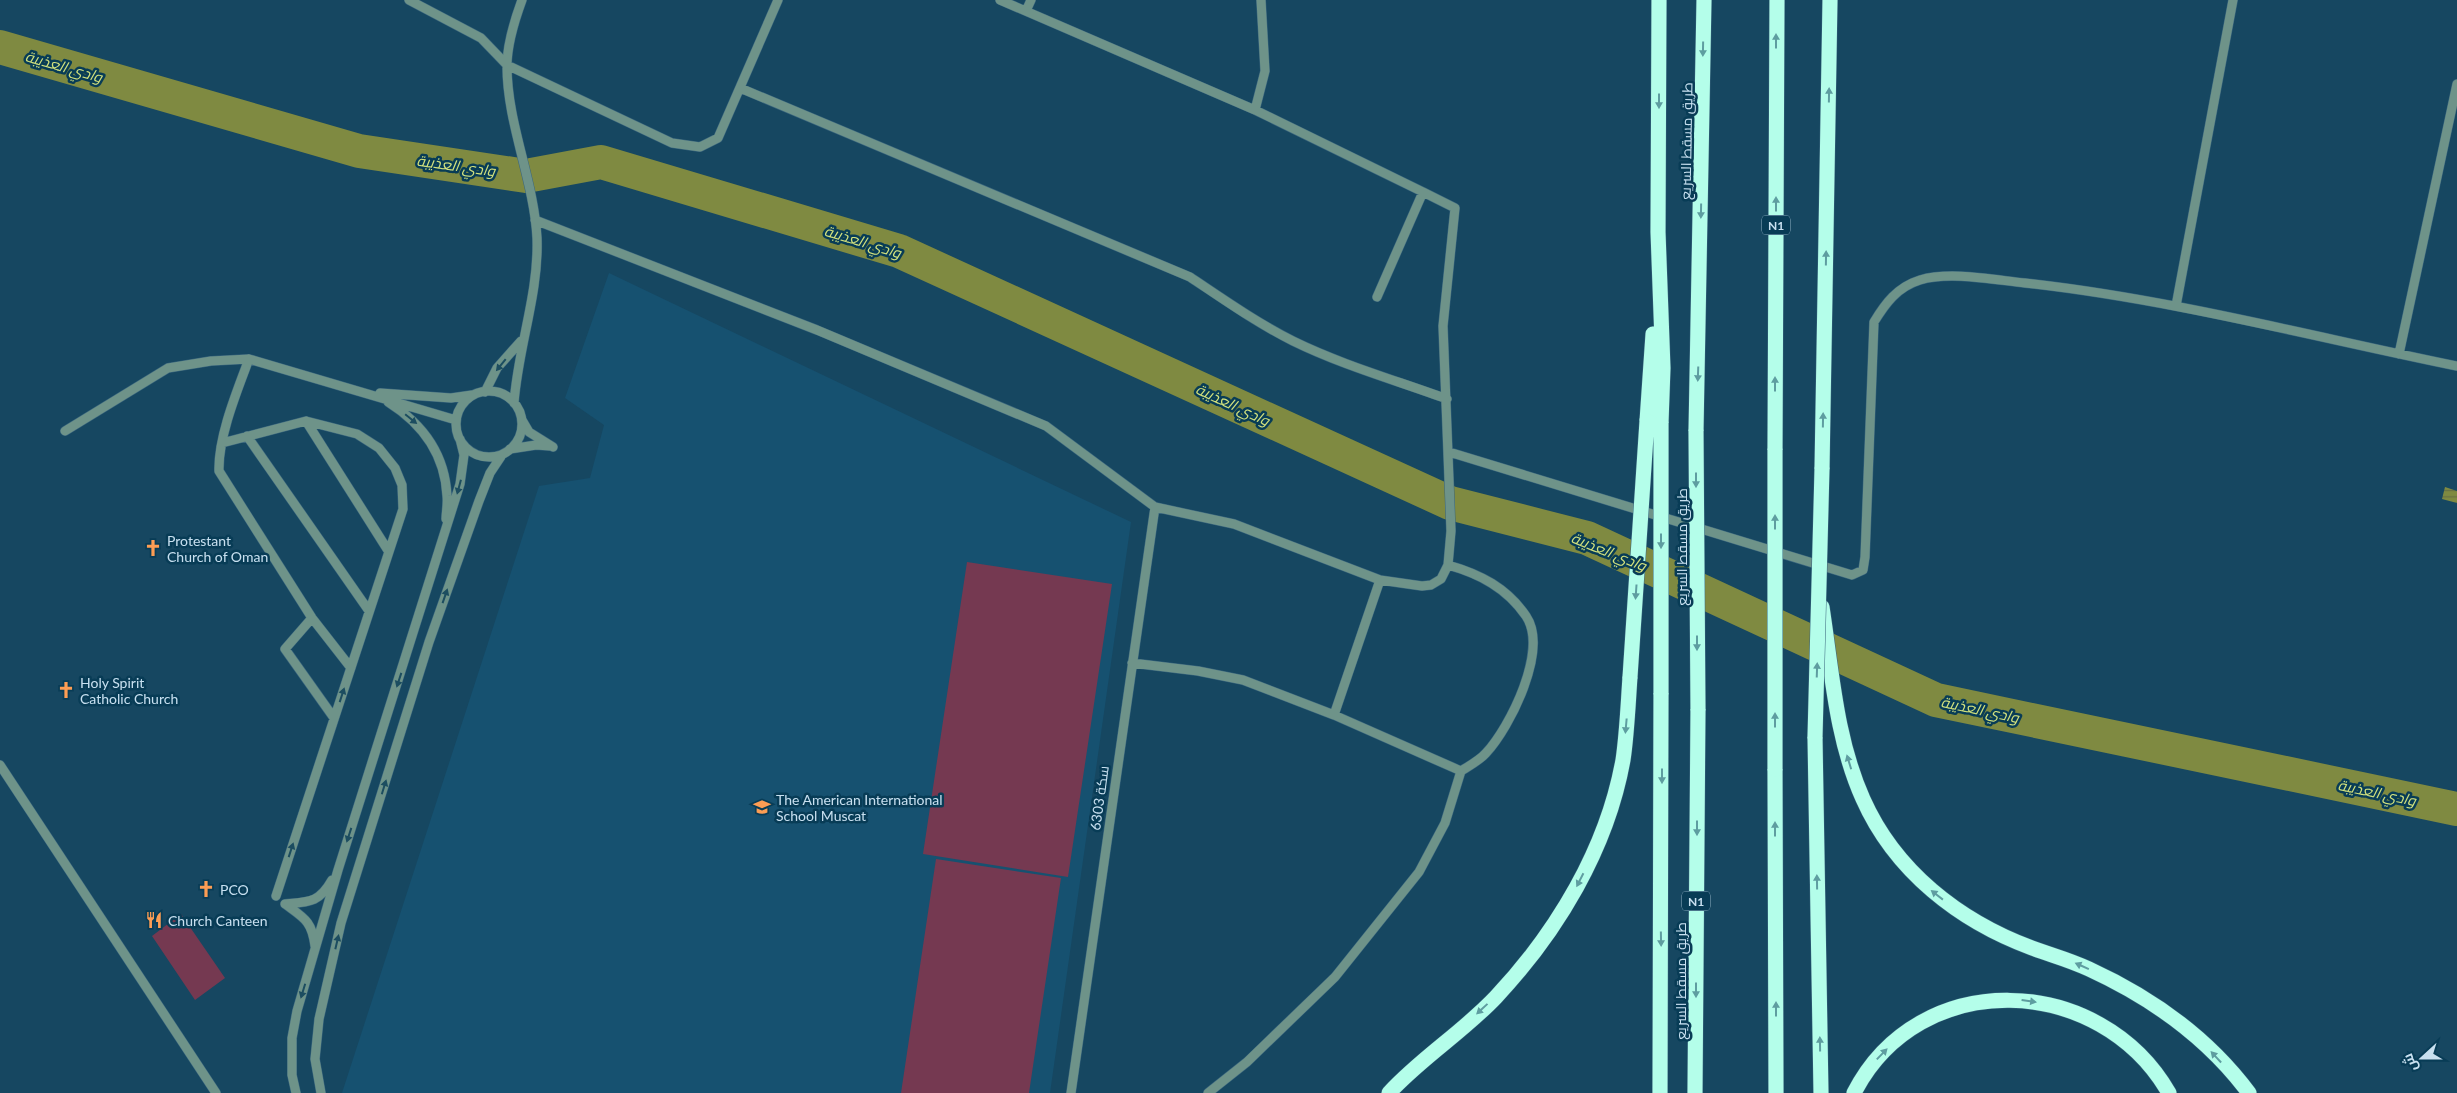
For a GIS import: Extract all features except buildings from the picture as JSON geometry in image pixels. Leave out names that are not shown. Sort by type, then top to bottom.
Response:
[{"type":"highway","points":[[1659,0],[1658,232],[1654,422],[1661,693],[1660,1093]]},
{"type":"highway","name":"طريق مسقط السريع","points":[[1695,1093],[1698,709],[1696,432],[1704,0]]},
{"type":"highway","name":"N1","points":[[1776,0],[1776,1093]]},
{"type":"highway","points":[[1821,1093],[1815,737],[1822,469],[1830,0]]},
{"type":"highway","points":[[1389,1093],[1496,998],[1562,913],[1590,860],[1612,802],[1623,760],[1654,422]]},
{"type":"highway","points":[[1819,585],[1842,740],[1852,772],[1873,820],[1902,862],[1935,894],[1977,923],[2031,948],[2090,969],[2157,1007],[2202,1042],[2249,1093]]},
{"type":"highway","points":[[1854,1093],[1862,1076],[1882,1054],[1905,1033],[1926,1020],[1965,1005],[2006,999],[2047,1004],[2091,1019],[2111,1031],[2146,1062],[2169,1093]]},
{"type":"street","points":[[409,0],[481,38],[507,65],[672,143],[700,147],[718,138],[778,0]]},
{"type":"street","points":[[514,403],[516,372],[531,308],[537,240],[507,65],[516,16],[522,0]]},
{"type":"street","points":[[535,220],[817,330],[1046,426],[1155,507],[1234,524],[1380,580],[1422,586],[1431,585],[1441,579],[1448,565],[1451,531],[1443,326],[1455,208],[1255,110],[1000,0]]},
{"type":"street","points":[[1026,10],[1031,0]]},
{"type":"street","points":[[1255,110],[1265,71],[1261,0]]},
{"type":"street","points":[[2176,306],[2233,0]]},
{"type":"street","points":[[2399,354],[2457,84]]},
{"type":"street","points":[[740,88],[1190,277],[1247,315],[1293,341],[1348,364],[1446,398]]},
{"type":"street","points":[[1377,296],[1423,192]]},
{"type":"street","points":[[1448,452],[1852,575],[1863,570],[1865,557],[1874,322],[1885,303],[1902,288],[1920,280],[1941,277],[1992,280],[2086,290],[2176,306],[2457,366]]},
{"type":"street","points":[[484,392],[497,368],[522,341]]},
{"type":"street","points":[[249,359],[218,457],[219,471],[312,618],[351,668]]},
{"type":"street","points":[[65,431],[168,368],[211,361],[249,359],[456,420]]},
{"type":"street","points":[[370,394],[451,398],[484,392],[506,396],[514,403],[529,432],[553,447],[536,445],[510,449]]},
{"type":"street","points":[[370,394],[390,403],[417,424],[429,437],[439,455],[446,478],[447,529]]},
{"type":"street","points":[[296,1093],[292,1076],[292,1038],[296,1011],[338,870],[447,529],[464,469],[464,455],[456,420],[459,410],[474,395]]},
{"type":"street","points":[[321,1093],[315,1058],[319,1019],[341,923],[429,642],[479,501],[490,473],[502,455],[510,449],[520,436],[521,418]]},
{"type":"street","points":[[222,443],[306,421],[357,434],[368,440],[388,457],[402,485],[403,509],[276,896]]},
{"type":"street","points":[[306,421],[389,552]]},
{"type":"street","points":[[247,436],[369,611]]},
{"type":"street","points":[[460,440],[466,448],[483,457],[502,455]]},
{"type":"street","name":"سكة 6303","points":[[1070,1093],[1155,507]]},
{"type":"street","points":[[1208,1093],[1247,1062],[1336,977],[1419,872],[1444,823],[1461,771],[1486,754],[1510,717],[1527,681],[1534,645],[1527,618],[1503,590],[1476,573],[1448,565]]},
{"type":"street","points":[[1334,715],[1380,580]]},
{"type":"street","points":[[312,618],[285,649],[334,718]]},
{"type":"street","points":[[1132,663],[1198,671],[1243,680],[1334,715],[1461,771]]},
{"type":"street","points":[[0,765],[216,1093]]},
{"type":"street","points":[[315,950],[313,933],[307,920],[285,904],[308,902],[325,893],[338,870]]},
{"type":"shaded area","name":"The American International School Muscat","points":[[609,273],[1131,522],[1050,1093],[342,1093],[539,486],[590,478],[604,425],[565,398]]},
{"type":"shaded area","points":[[2445,487],[2457,491],[2457,503],[2442,499]]},
{"type":"shaded area","points":[[967,562],[1112,584],[1068,877],[923,854]]},
{"type":"shaded area","points":[[936,859],[1061,878],[1029,1093],[901,1093]]},
{"type":"shaded area","points":[[181,914],[225,978],[195,1000],[152,936]]},
{"type":"waterway","name":"وادي العذيبة","points":[[0,47],[359,151],[526,176],[601,162],[899,251],[1450,503],[1587,538],[1936,700],[2457,809]]},
{"type":"place","name":"Protestant Church of Oman","points":[[153,548]]},
{"type":"place","name":"Holy Spirit Catholic Church","points":[[66,690]]},
{"type":"place","name":"The American International School Muscat","points":[[762,807]]},
{"type":"place","name":"PCO","points":[[206,889]]},
{"type":"place","name":"Church Canteen","points":[[154,920]]}]
